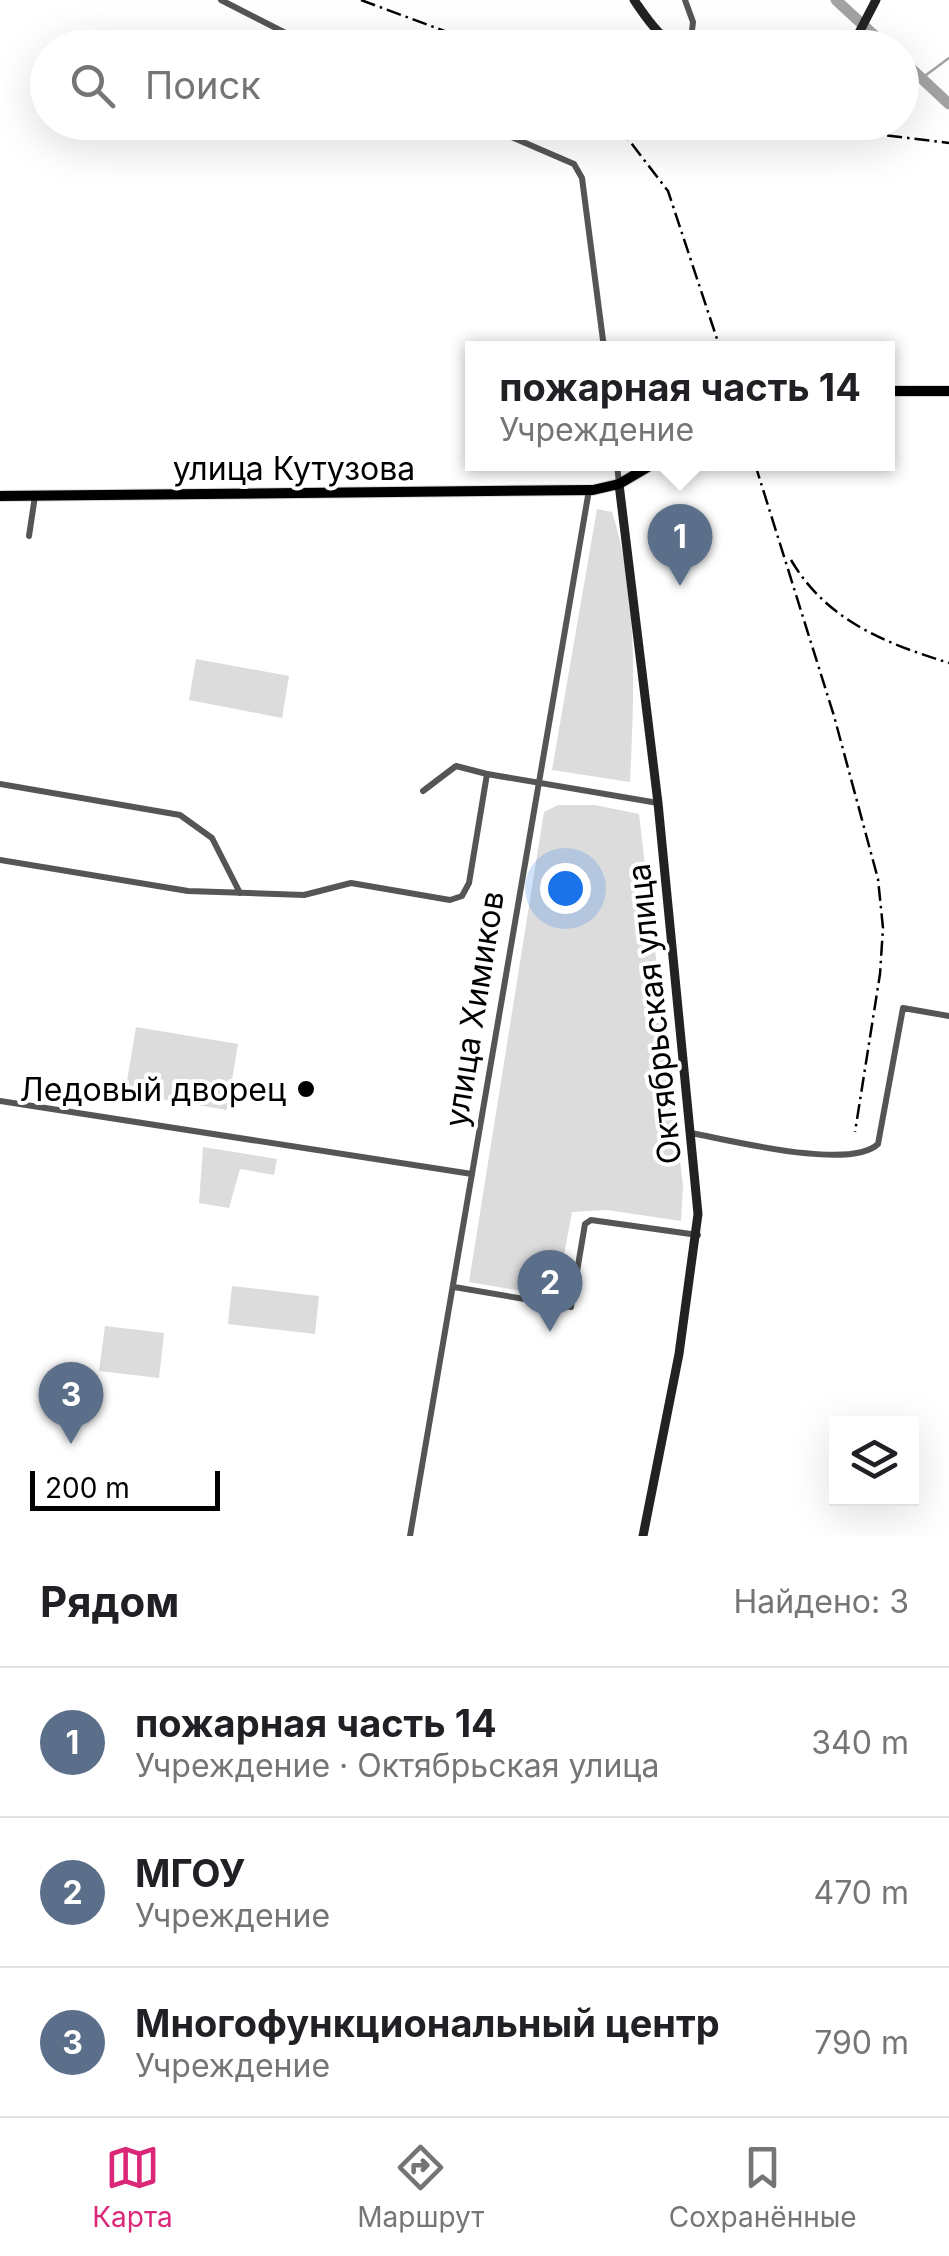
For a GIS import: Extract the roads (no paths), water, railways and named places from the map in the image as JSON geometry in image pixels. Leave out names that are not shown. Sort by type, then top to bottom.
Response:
[{"type":"main road","points":[[634,0],[656,30]]},
{"type":"main road","points":[[860,30],[876,0]]},
{"type":"main road","points":[[895,391],[949,390]]},
{"type":"main road","name":"улица Кутузова","points":[[0,496],[589,490],[619,484],[641,471]]},
{"type":"main road","name":"Октябрьская улица","points":[[619,484],[658,803],[698,1236],[643,1536]]},
{"type":"street","points":[[221,0],[279,30]]},
{"type":"street","points":[[686,0],[691,30]]},
{"type":"street","points":[[519,140],[574,164],[582,178],[603,341]]},
{"type":"street","points":[[618,471],[619,484]]},
{"type":"street","name":"улица Химиков","points":[[410,1536],[589,490]]},
{"type":"street","points":[[29,536],[35,495]]},
{"type":"street","points":[[422,791],[456,766],[658,803]]},
{"type":"street","points":[[0,860],[188,891],[304,895],[351,883],[450,900],[462,896],[469,883],[487,774]]},
{"type":"street","points":[[0,784],[180,816],[212,838],[240,893]]},
{"type":"street","points":[[690,1134],[855,1156],[869,1152],[878,1144],[902,1008],[949,1016]]},
{"type":"street","points":[[0,1102],[472,1174]]},
{"type":"street","points":[[454,1287],[570,1307],[585,1224],[591,1220],[698,1236]]},
{"type":"waterway","points":[[836,0],[868,30]]},
{"type":"waterway","points":[[922,78],[949,58]]},
{"type":"waterway","points":[[919,76],[949,104]]},
{"type":"railway","points":[[361,0],[442,30]]},
{"type":"railway","points":[[919,139],[949,143]]},
{"type":"railway","points":[[629,140],[668,191],[718,341]]},
{"type":"railway","points":[[757,471],[834,716],[878,879],[883,928],[880,974],[855,1132]]},
{"type":"railway","points":[[791,560],[822,599],[840,614],[880,638],[949,663]]},
{"type":"place","name":"пожарная часть 14","points":[[680,586]]},
{"type":"place","name":"Ледовый дворец","points":[[306,1089]]},
{"type":"place","name":"МГОУ","points":[[550,1332]]},
{"type":"place","name":"Многофункциональный центр","points":[[71,1444]]}]
